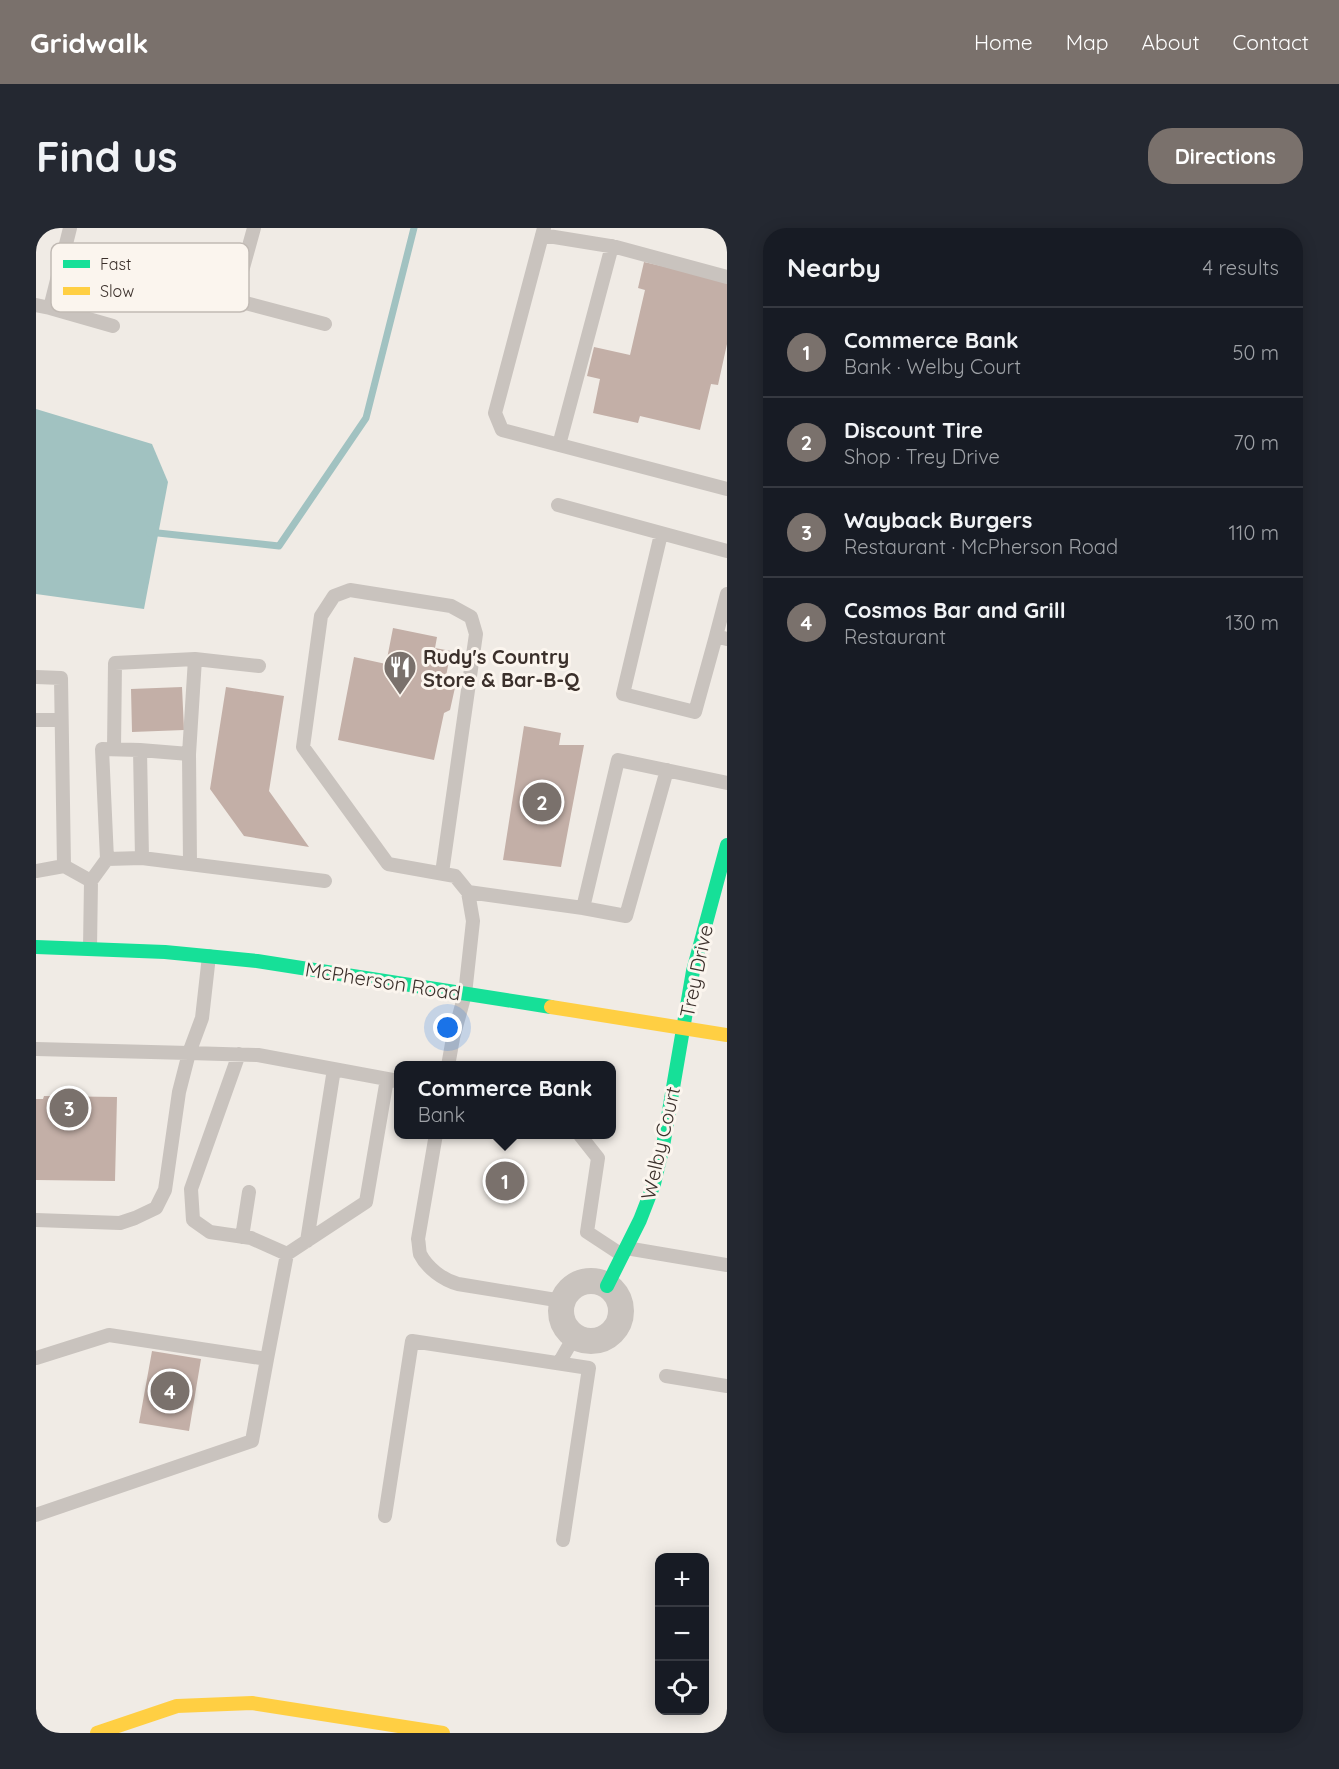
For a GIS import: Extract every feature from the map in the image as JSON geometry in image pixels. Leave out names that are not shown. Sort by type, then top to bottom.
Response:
[{"type":"street","name":"Trey Drive","points":[[683,1028],[693,971],[727,845]]},
{"type":"street","name":"McPherson Road","points":[[36,947],[165,952],[257,961],[727,1035]]},
{"type":"street","name":"Welby Court","points":[[607,1286],[640,1220],[654,1184],[683,1028]]},
{"type":"street","points":[[594,1281],[607,1286],[617,1298],[620,1307],[617,1326],[611,1334],[594,1342],[574,1337],[562,1322],[562,1301],[567,1293],[574,1286],[584,1282],[594,1281]]},
{"type":"street","points":[[97,1733],[177,1706],[252,1702],[319,1724],[443,1733]]},
{"type":"lane","points":[[65,243],[70,228]]},
{"type":"lane","points":[[249,246],[254,228]]},
{"type":"lane","points":[[727,277],[612,246],[543,232],[495,413],[502,430],[727,489]]},
{"type":"lane","points":[[559,445],[612,246]]},
{"type":"lane","points":[[43,307],[51,284]]},
{"type":"lane","points":[[249,304],[325,324]]},
{"type":"lane","points":[[61,312],[113,326]]},
{"type":"lane","points":[[558,505],[727,551]]},
{"type":"lane","points":[[662,534],[623,694],[695,712],[722,638],[727,594]]},
{"type":"lane","points":[[442,873],[476,634],[471,617],[451,606],[350,590],[334,596],[321,616],[303,747],[388,864],[455,876],[468,892],[472,921],[465,994],[449,1061]]},
{"type":"lane","points":[[190,863],[189,754],[195,659]]},
{"type":"lane","points":[[114,749],[115,663],[195,659],[259,666]]},
{"type":"lane","points":[[36,677],[61,678],[64,866]]},
{"type":"lane","points":[[36,720],[60,720]]},
{"type":"lane","points":[[90,948],[91,881],[107,859],[102,749],[189,754]]},
{"type":"lane","points":[[140,750],[142,858]]},
{"type":"lane","points":[[583,908],[618,760],[727,783]]},
{"type":"lane","points":[[468,892],[626,916],[667,770]]},
{"type":"lane","points":[[107,859],[142,858],[325,881]]},
{"type":"lane","points":[[36,871],[64,866],[91,881]]},
{"type":"lane","points":[[713,899],[727,903]]},
{"type":"lane","points":[[36,1221],[120,1222],[156,1208],[165,1190],[179,1092],[189,1053],[202,1018],[209,956]]},
{"type":"lane","points":[[36,1048],[239,1054],[266,1062],[334,1069],[393,1080],[366,1202],[287,1254],[252,1441],[36,1515]]},
{"type":"lane","points":[[239,1054],[191,1189],[193,1220],[210,1232],[251,1239],[287,1254]]},
{"type":"lane","points":[[307,1241],[334,1069]]},
{"type":"lane","points":[[435,1139],[418,1239],[420,1253],[430,1267],[446,1281],[562,1301]]},
{"type":"lane","points":[[583,1139],[598,1158],[587,1232],[624,1251],[727,1264]]},
{"type":"lane","points":[[242,1237],[249,1192]]},
{"type":"lane","points":[[36,1358],[109,1335],[267,1359]]},
{"type":"lane","points":[[559,1364],[574,1337]]},
{"type":"lane","points":[[386,1516],[412,1341],[589,1368],[563,1540]]},
{"type":"lane","points":[[666,1376],[727,1386]]},
{"type":"water","points":[[36,409],[152,444],[168,482],[144,609],[36,594]]},
{"type":"building","points":[[644,262],[727,281],[727,344],[718,385],[711,384],[700,430],[640,416],[638,423],[593,413],[600,379],[587,376],[594,347],[630,355],[645,290],[638,288]]},
{"type":"building","name":"Rudy's Country Store & Bar-B-Q","points":[[393,628],[437,637],[435,648],[451,651],[445,681],[456,683],[450,710],[444,713],[434,760],[338,740],[354,657],[386,664]]},
{"type":"building","points":[[182,687],[184,730],[132,732],[131,689]]},
{"type":"building","points":[[226,687],[284,696],[269,791],[309,847],[244,836],[210,789]]},
{"type":"building","points":[[524,726],[561,733],[559,745],[584,745],[561,867],[503,860]]},
{"type":"building","points":[[44,1096],[117,1097],[115,1181],[36,1180],[36,1099],[43,1099]]},
{"type":"building","points":[[152,1351],[201,1359],[189,1431],[139,1423]]},
{"type":"waterway","points":[[150,533],[279,546],[366,418],[414,228]]},
{"type":"traffic: fast","points":[[607,1286],[640,1220],[654,1184],[663,1146],[693,971],[727,845]]},
{"type":"traffic: fast","points":[[36,947],[165,952],[257,961],[551,1007]]},
{"type":"traffic: slow","points":[[551,1007],[727,1035]]},
{"type":"traffic: slow","points":[[97,1733],[177,1706],[252,1703],[443,1733]]},
{"type":"place","name":"Rudy's Country Store & Bar-B-Q","points":[[400,696]]},
{"type":"place","name":"Discount Tire","points":[[542,802]]},
{"type":"place","name":"Wayback Burgers","points":[[69,1108]]},
{"type":"place","name":"Commerce Bank","points":[[505,1181]]},
{"type":"place","name":"Cosmos Bar and Grill","points":[[170,1391]]}]
